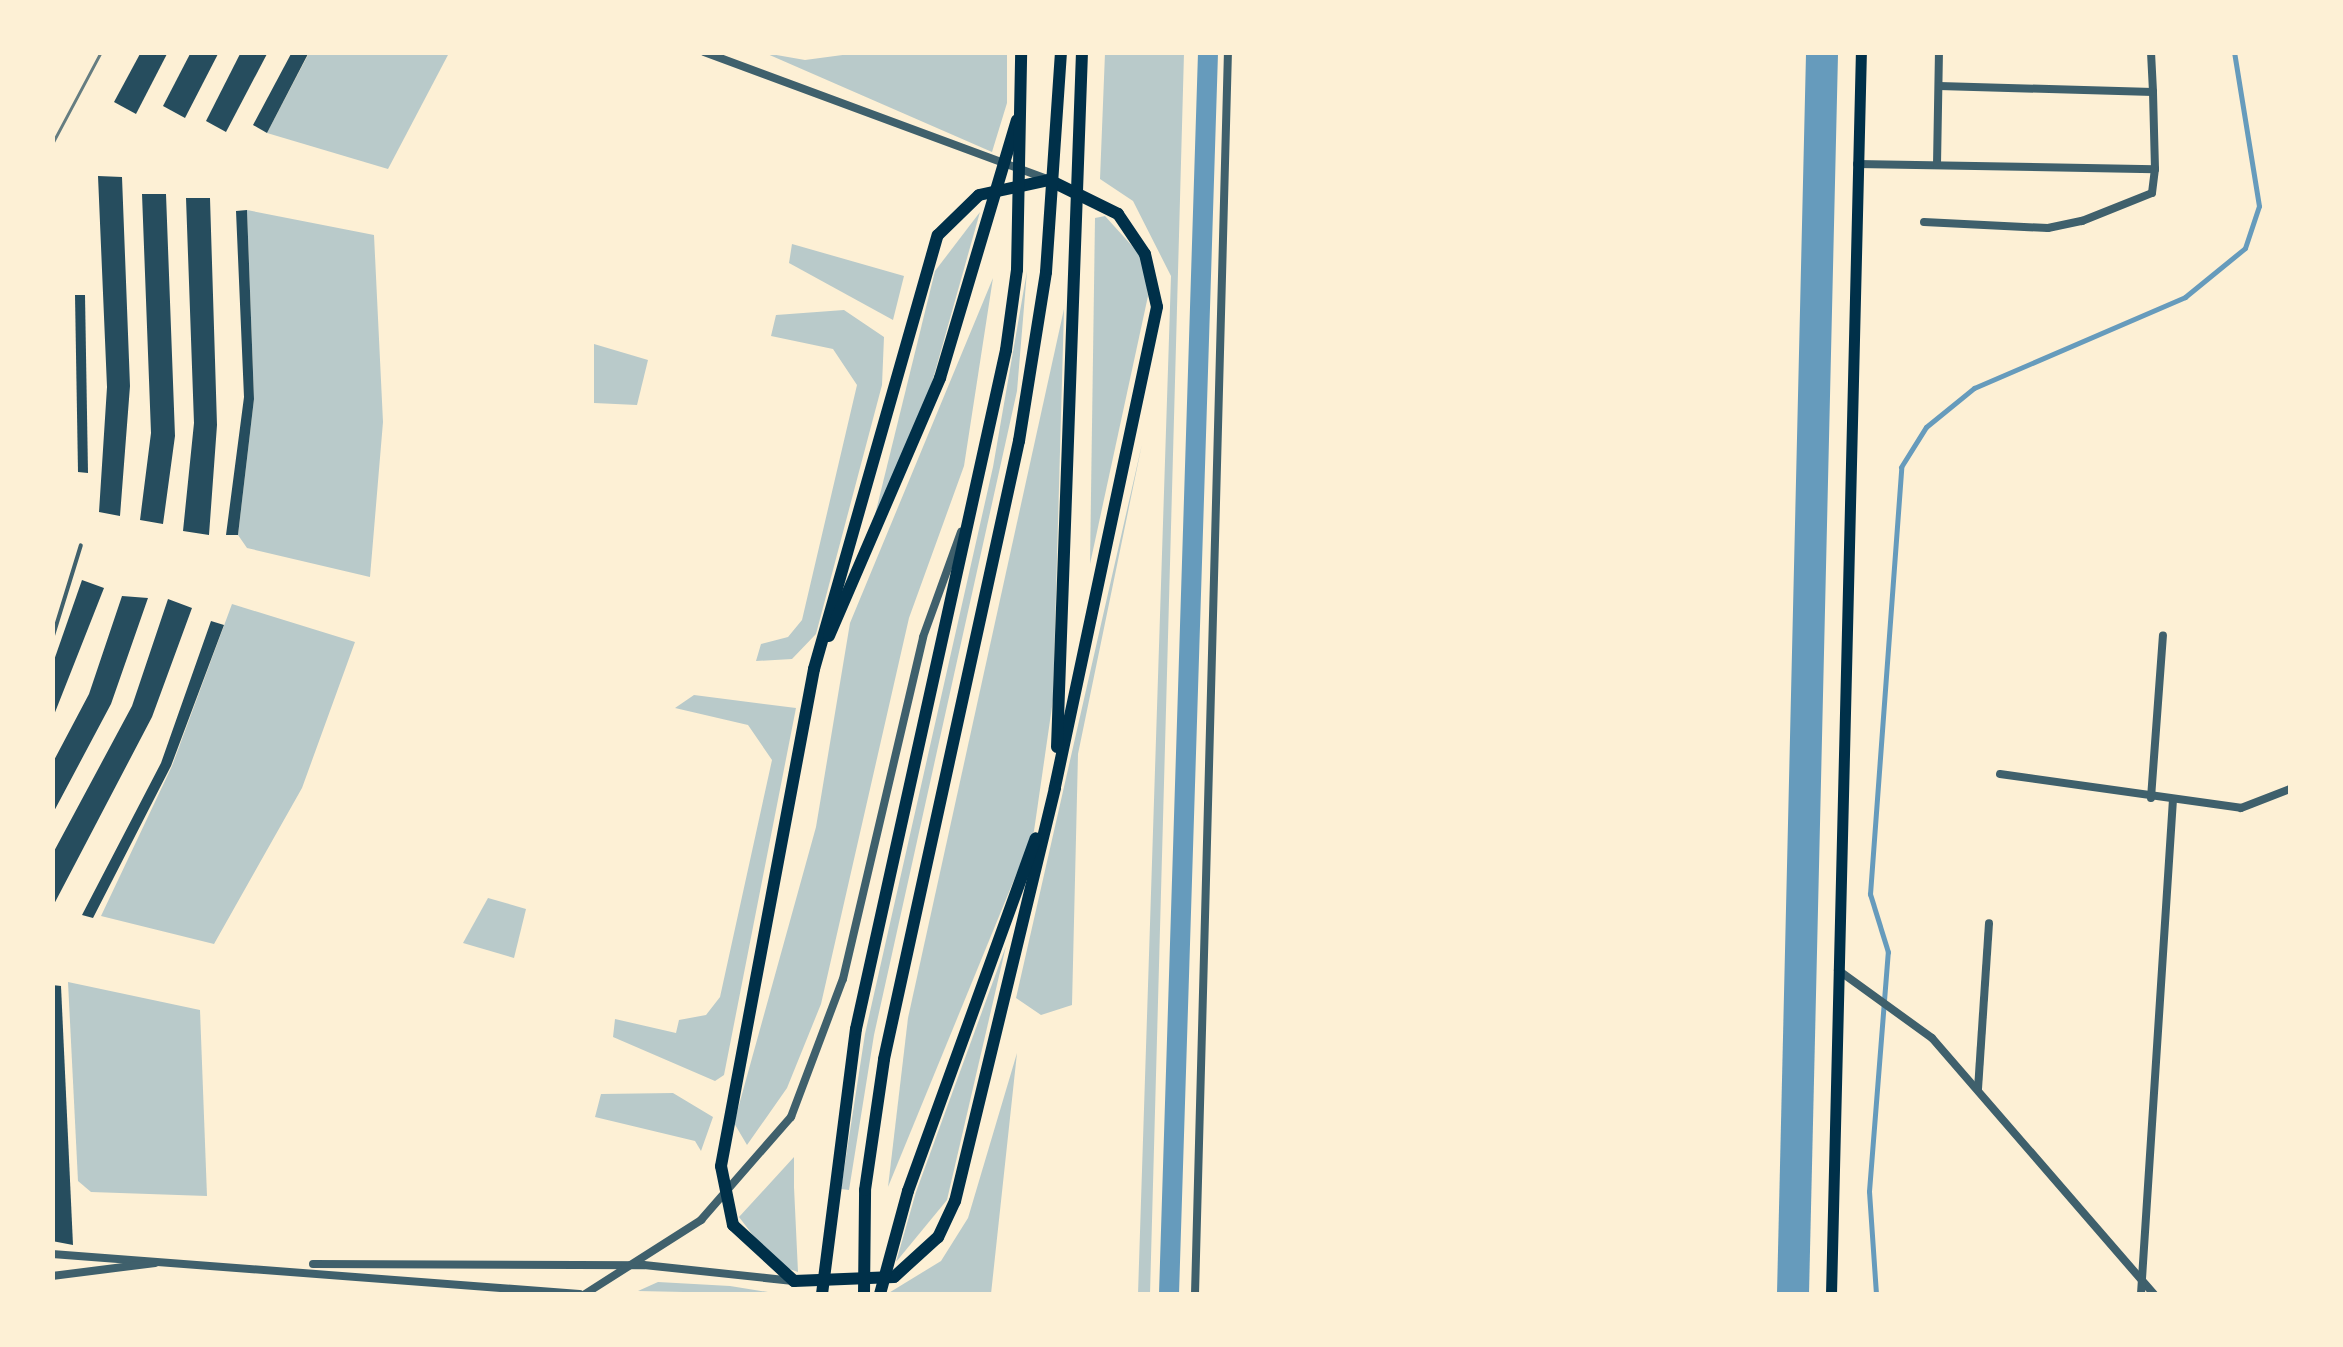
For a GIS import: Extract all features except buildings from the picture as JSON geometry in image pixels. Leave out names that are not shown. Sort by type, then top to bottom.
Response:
[{"type":"main road","points":[[822,1294],[856,1029],[978,492],[1018,270],[1021,52]]},
{"type":"main road","points":[[864,1294],[865,1190],[1046,272],[1061,52]]},
{"type":"main road","points":[[880,1294],[908,1191],[1055,788],[1078,275],[1082,52]]},
{"type":"main road","points":[[1831,1294],[1861,52]]},
{"type":"main road","points":[[814,668],[894,496],[978,263],[1021,103]]},
{"type":"main road","points":[[1048,180],[1118,214],[1145,254],[1157,306],[1055,788],[955,1201],[938,1237],[894,1276],[794,1281],[733,1225],[720,1166],[814,668],[938,235],[979,194],[1048,180]]},
{"type":"street","points":[[704,52],[1048,180]]},
{"type":"street","points":[[1195,1294],[1228,52]]},
{"type":"street","points":[[1937,165],[1939,52]]},
{"type":"street","points":[[1924,222],[2048,228],[2082,221],[2152,193],[2155,170],[2151,52]]},
{"type":"street","points":[[1938,86],[2153,92]]},
{"type":"street","points":[[1857,164],[2155,170]]},
{"type":"street","points":[[274,1264],[582,1294],[602,1287],[701,1220],[791,1118],[843,979],[923,637],[978,492]]},
{"type":"street","points":[[2151,798],[2162,635]]},
{"type":"street","points":[[2000,774],[2174,802],[2256,808],[2290,788]]},
{"type":"street","points":[[2141,1294],[2138,1279],[2174,802]]},
{"type":"street","points":[[1978,1090],[1989,923]]},
{"type":"street","points":[[1838,970],[1902,1011],[1978,1090],[2154,1294]]},
{"type":"street","points":[[52,1254],[274,1264],[545,1262],[794,1281]]},
{"type":"street","points":[[52,1276],[87,1275],[174,1260]]},
{"type":"street","points":[[562,1294],[602,1287]]},
{"type":"lane","points":[[52,639],[81,545]]},
{"type":"shaded area","points":[[865,52],[1007,53],[1007,103],[992,152],[765,53],[805,60]]},
{"type":"shaded area","points":[[309,53],[449,53],[388,169],[267,133]]},
{"type":"shaded area","points":[[1105,53],[1184,53],[1150,1294],[1138,1294],[1171,276],[1133,201],[1100,179]]},
{"type":"shaded area","points":[[247,210],[374,235],[383,422],[370,577],[247,548],[238,535],[254,399]]},
{"type":"shaded area","points":[[980,212],[924,411],[874,519],[935,271]]},
{"type":"shaded area","points":[[1105,216],[1143,258],[1148,296],[1090,564],[1095,218]]},
{"type":"shaded area","points":[[792,244],[904,276],[893,320],[789,263]]},
{"type":"shaded area","points":[[1027,271],[1017,391],[874,1035],[849,1190],[841,1189],[865,1034],[993,467]]},
{"type":"shaded area","points":[[993,278],[964,466],[909,618],[821,1004],[787,1088],[747,1145],[734,1123],[816,827],[850,623]]},
{"type":"shaded area","points":[[1064,309],[1053,700],[1034,831],[888,1187],[908,1018]]},
{"type":"shaded area","points":[[844,310],[884,337],[882,385],[816,634],[792,659],[756,661],[761,644],[788,637],[802,620],[857,385],[833,349],[771,336],[776,315]]},
{"type":"shaded area","points":[[594,344],[648,360],[637,405],[594,403]]},
{"type":"shaded area","points":[[1142,444],[1078,754],[1072,1005],[1041,1015],[1016,998]]},
{"type":"shaded area","points":[[232,604],[355,642],[302,788],[214,944],[101,916],[172,766]]},
{"type":"shaded area","points":[[694,695],[796,708],[724,1075],[715,1081],[613,1037],[615,1019],[676,1033],[679,1020],[706,1015],[720,997],[772,760],[748,725],[675,708]]},
{"type":"shaded area","points":[[488,898],[526,909],[514,958],[463,943]]},
{"type":"shaded area","points":[[1006,946],[947,1200],[896,1262],[916,1192]]},
{"type":"shaded area","points":[[68,982],[200,1010],[207,1196],[91,1192],[78,1181]]},
{"type":"shaded area","points":[[1017,1053],[991,1294],[887,1294],[941,1261],[968,1218]]},
{"type":"shaded area","points":[[673,1093],[713,1117],[701,1151],[695,1141],[595,1117],[601,1094]]},
{"type":"shaded area","points":[[794,1157],[798,1272],[775,1264],[739,1217]]},
{"type":"shaded area","points":[[658,1282],[730,1286],[780,1294],[638,1291]]},
{"type":"waterway","points":[[1169,1294],[1208,52]]},
{"type":"waterway","points":[[1793,1294],[1822,52]]},
{"type":"waterway","points":[[1876,1294],[1869,1191],[1888,952],[1870,894],[1901,467],[1926,427],[1974,388],[2185,297],[2245,248],[2259,206],[2234,52]]},
{"type":"tram line","points":[[52,144],[101,52]]}]
